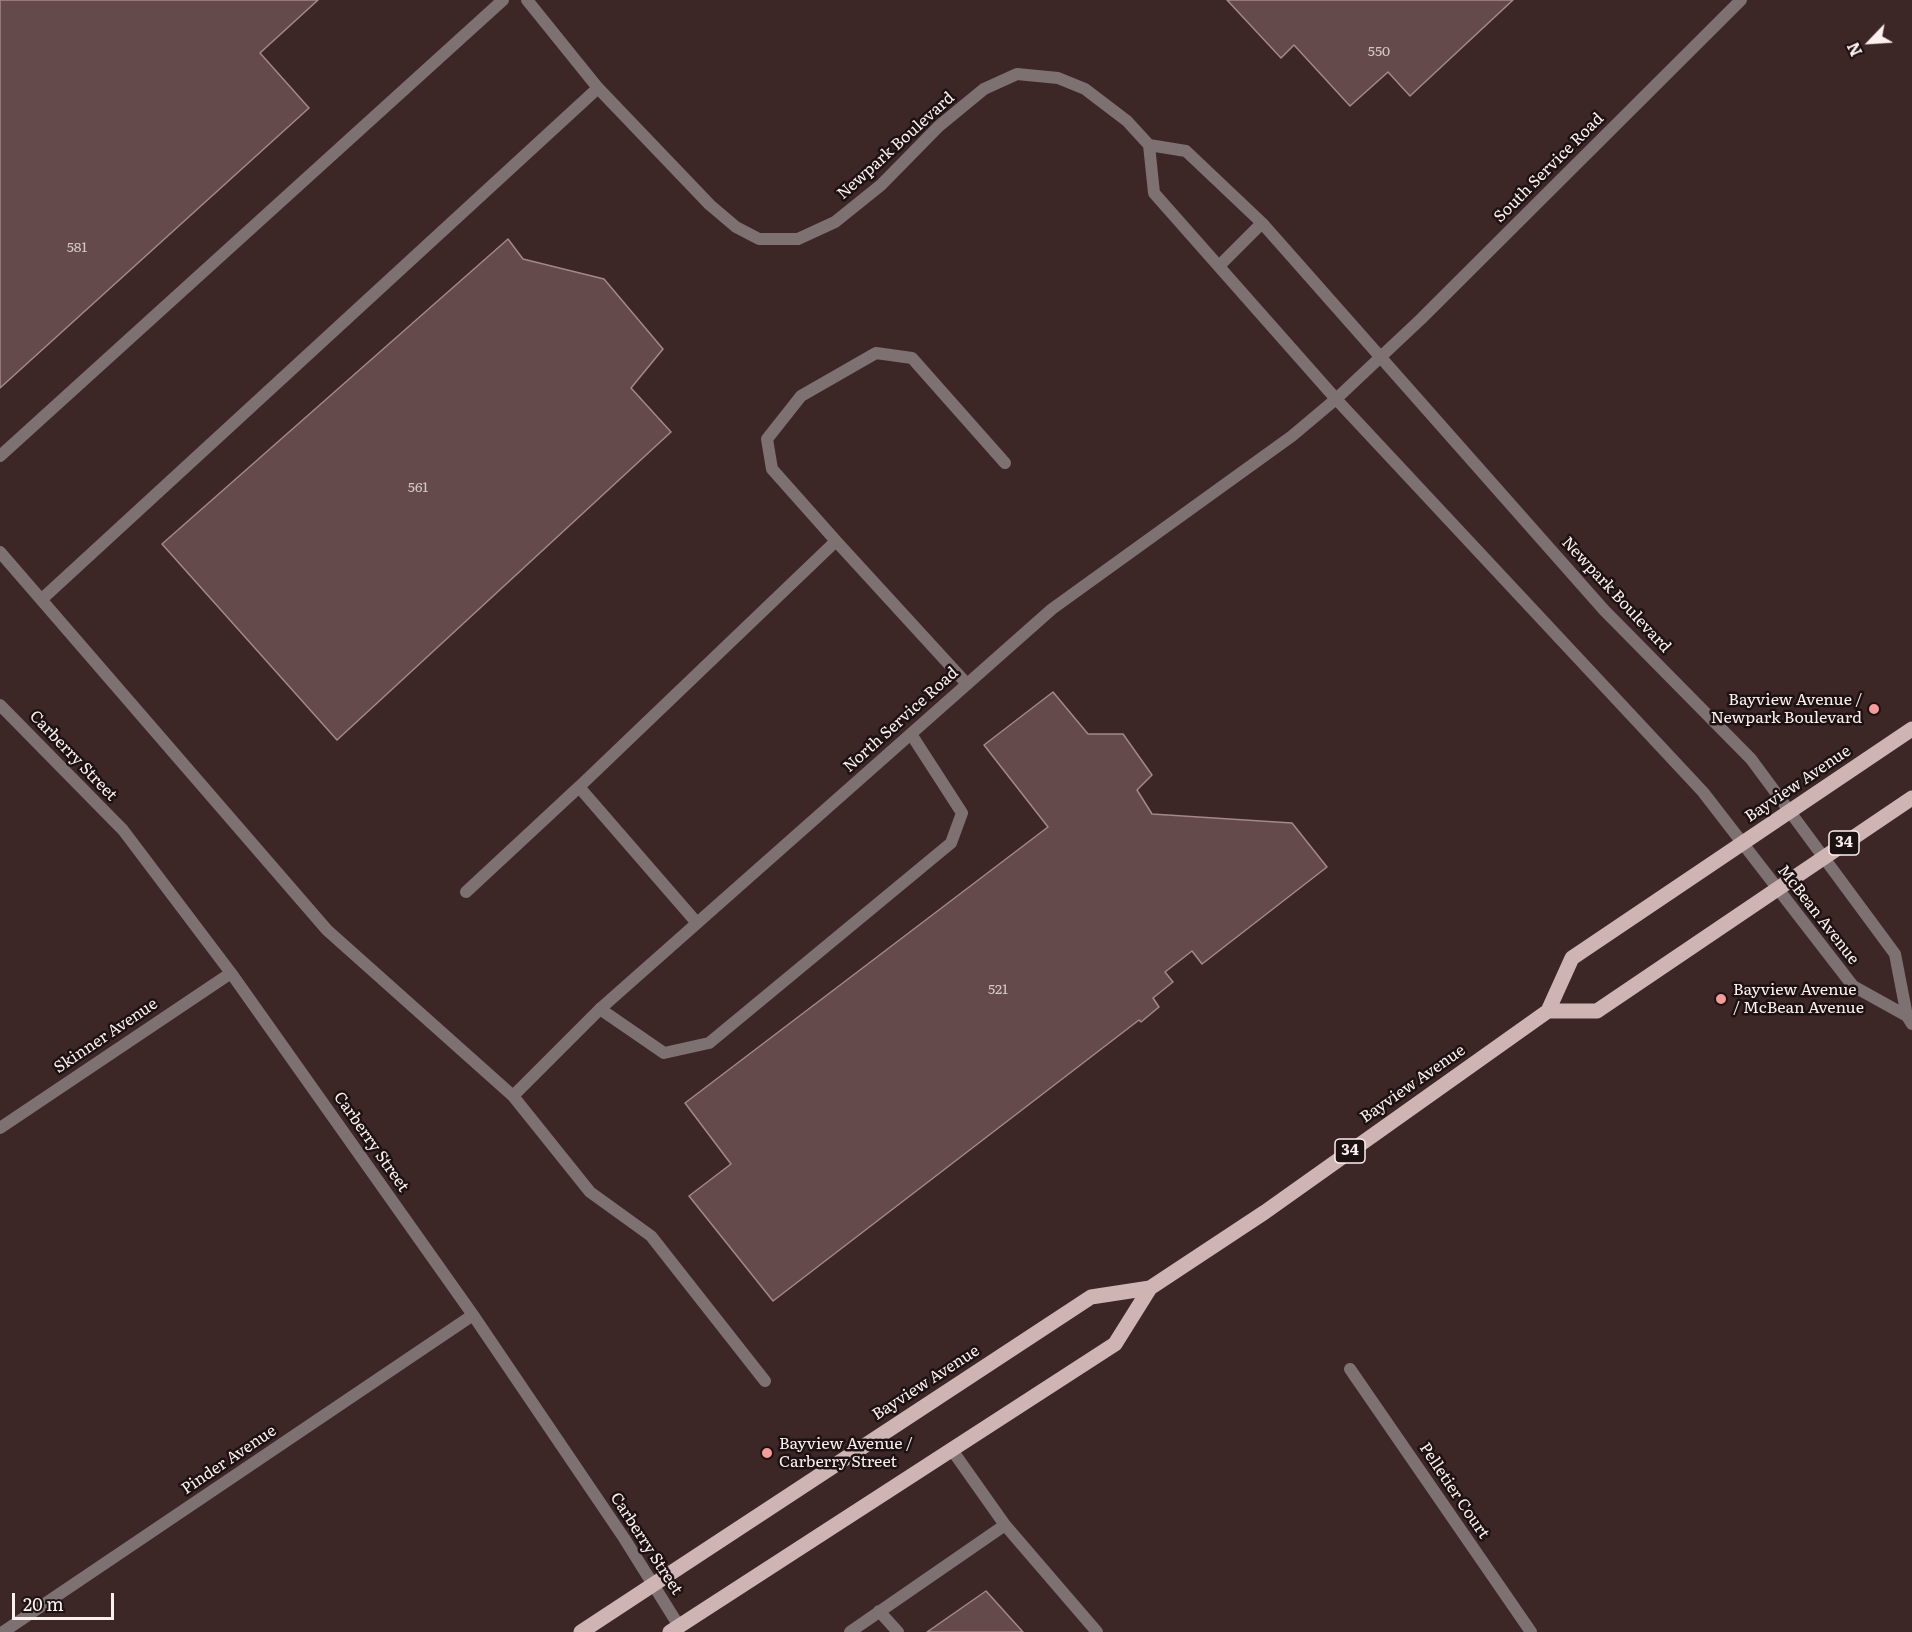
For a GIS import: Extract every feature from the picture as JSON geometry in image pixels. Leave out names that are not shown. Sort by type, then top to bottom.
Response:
[{"type":"main road","name":"Bayview Avenue","points":[[678,1630],[1115,1344],[1150,1288],[1265,1212],[1548,1011],[1572,958],[1912,729]]},
{"type":"main road","name":"34","points":[[1548,1011],[1597,1011],[1778,891],[1912,798]]},
{"type":"main road","name":"Bayview Avenue","points":[[581,1632],[1091,1297],[1150,1288]]},
{"type":"street","points":[[0,456],[502,0]]},
{"type":"street","name":"Newpark Boulevard","points":[[527,0],[598,88],[710,205],[736,227],[759,239],[798,239],[835,222],[881,185],[939,126],[984,89],[1017,74],[1058,78],[1085,89],[1127,121],[1149,145],[1186,151],[1262,224],[1604,610],[1751,759],[1825,857]]},
{"type":"street","name":"South Service Road","points":[[1379,358],[1741,0]]},
{"type":"street","points":[[42,600],[598,88]]},
{"type":"street","points":[[1149,145],[1154,193],[1336,399],[1703,792],[1742,843]]},
{"type":"street","points":[[1220,265],[1262,224]]},
{"type":"street","points":[[967,684],[772,469],[768,439],[801,396],[876,353],[912,358],[1005,463]]},
{"type":"street","points":[[1336,399],[1379,358]]},
{"type":"street","name":"North Service Road","points":[[513,1096],[600,1009],[1052,609],[1292,436],[1336,399]]},
{"type":"street","points":[[466,892],[837,541]]},
{"type":"street","points":[[0,552],[327,930],[513,1096],[590,1192],[651,1236],[765,1381]]},
{"type":"street","name":"Carberry Street","points":[[0,705],[123,830],[231,973],[473,1315],[653,1585],[678,1630]]},
{"type":"street","points":[[600,1009],[664,1053],[709,1042],[951,843],[962,813],[911,734]]},
{"type":"street","points":[[579,787],[697,923]]},
{"type":"street","name":"McBean Avenue","points":[[1742,843],[1854,986],[1910,1020]]},
{"type":"street","name":"McBean Avenue","points":[[1825,857],[1895,954],[1910,1020]]},
{"type":"street","name":"Skinner Avenue","points":[[0,1128],[231,973]]},
{"type":"street","name":"Pinder Avenue","points":[[3,1632],[473,1315]]},
{"type":"street","name":"Pelletier Court","points":[[1350,1369],[1531,1632]]},
{"type":"street","points":[[952,1450],[1005,1525],[1097,1632]]},
{"type":"street","points":[[850,1632],[1005,1525]]},
{"type":"street","points":[[879,1611],[898,1632]]},
{"type":"building","points":[[0,0],[318,0],[260,53],[309,108],[0,388]]},
{"type":"building","points":[[1227,0],[1513,0],[1410,96],[1388,72],[1350,106],[1294,45],[1281,58]]},
{"type":"building","points":[[508,239],[523,259],[604,279],[663,349],[631,388],[671,432],[337,740],[162,544]]},
{"type":"building","points":[[1053,692],[1088,734],[1123,734],[1152,775],[1137,790],[1152,814],[1292,823],[1327,867],[1202,964],[1192,951],[1165,972],[1173,982],[1153,998],[1159,1007],[773,1301],[689,1196],[731,1164],[685,1103],[1048,827],[984,745]]},
{"type":"building","points":[[986,1591],[1023,1632],[927,1632]]},
{"type":"place","name":"Bayview Avenue / Newpark Boulevard","points":[[1874,709]]},
{"type":"place","name":"Bayview Avenue / McBean Avenue","points":[[1721,999]]},
{"type":"place","name":"Bayview Avenue / Carberry Street","points":[[767,1453]]}]
